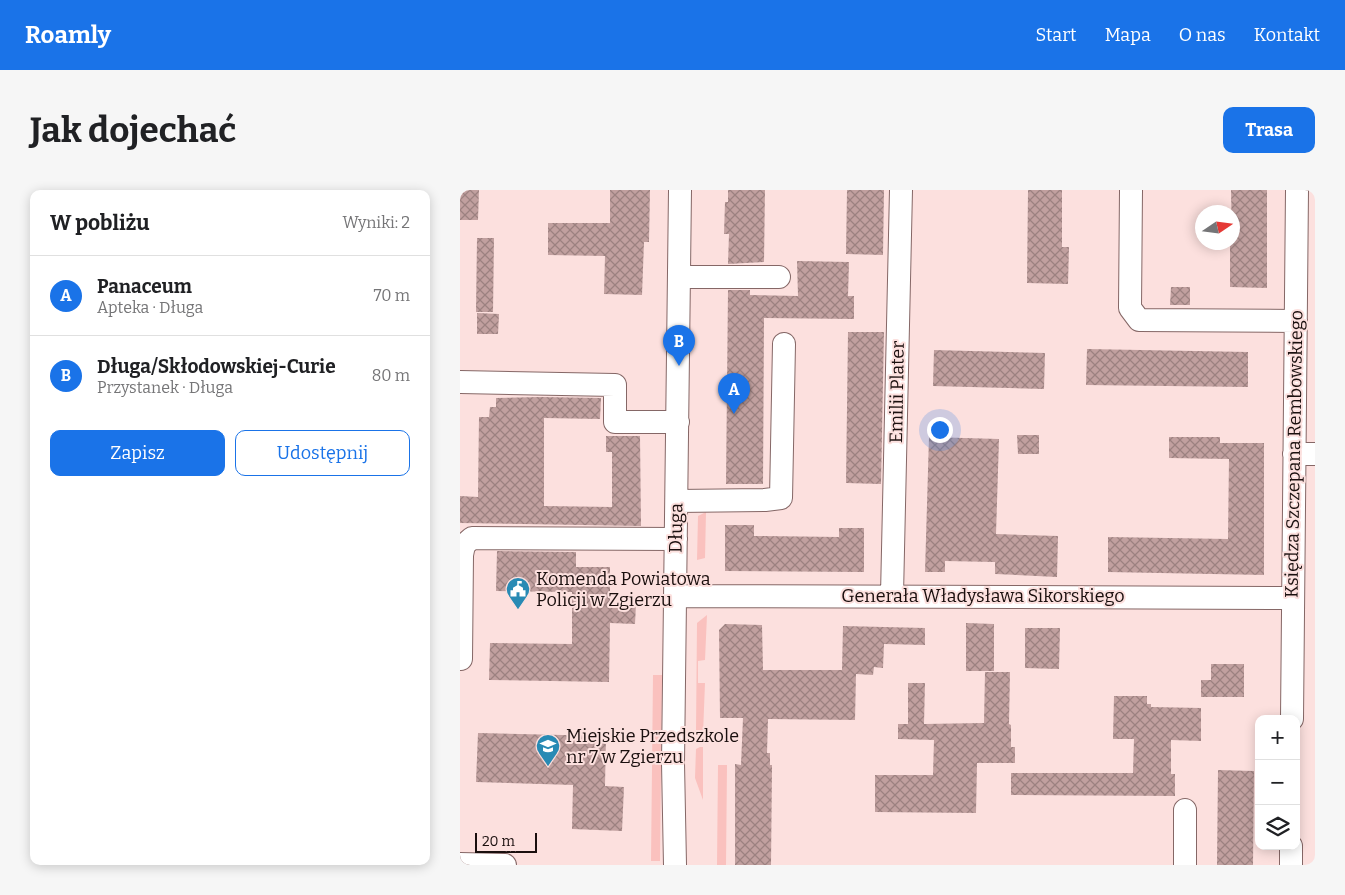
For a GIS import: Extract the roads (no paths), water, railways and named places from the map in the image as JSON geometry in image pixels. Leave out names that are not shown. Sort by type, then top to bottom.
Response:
[{"type":"street","name":"Długa","points":[[675,865],[675,596],[680,190]]},
{"type":"street","name":"Emilii Plater","points":[[892,595],[901,190]]},
{"type":"street","points":[[1131,190],[1130,308],[1139,320],[1296,321]]},
{"type":"street","name":"Księdza Szczepana Rembowskiego","points":[[1292,715],[1292,598],[1304,454],[1296,321],[1296,190]]},
{"type":"street","points":[[680,277],[779,277]]},
{"type":"street","points":[[677,501],[765,500],[780,498],[784,344]]},
{"type":"street","points":[[460,382],[615,385],[615,422],[678,422]]},
{"type":"street","points":[[461,659],[462,555],[464,545],[472,538],[676,539]]},
{"type":"street","name":"Generała Władysława Sikorskiego","points":[[675,596],[892,595],[1292,598]]},
{"type":"street","points":[[1185,810],[1185,865]]},
{"type":"street","points":[[1290,865],[1291,850]]},
{"type":"street","points":[[460,864],[505,865]]},
{"type":"place","name":"Długa/Skłodowskiej-Curie","points":[[679,366]]},
{"type":"place","name":"Panaceum","points":[[734,414]]},
{"type":"place","name":"Komenda Powiatowa Policji w Zgierzu","points":[[518,610]]},
{"type":"place","name":"Miejskie Przedszkole nr 7 w Zgierzu","points":[[548,767]]}]
